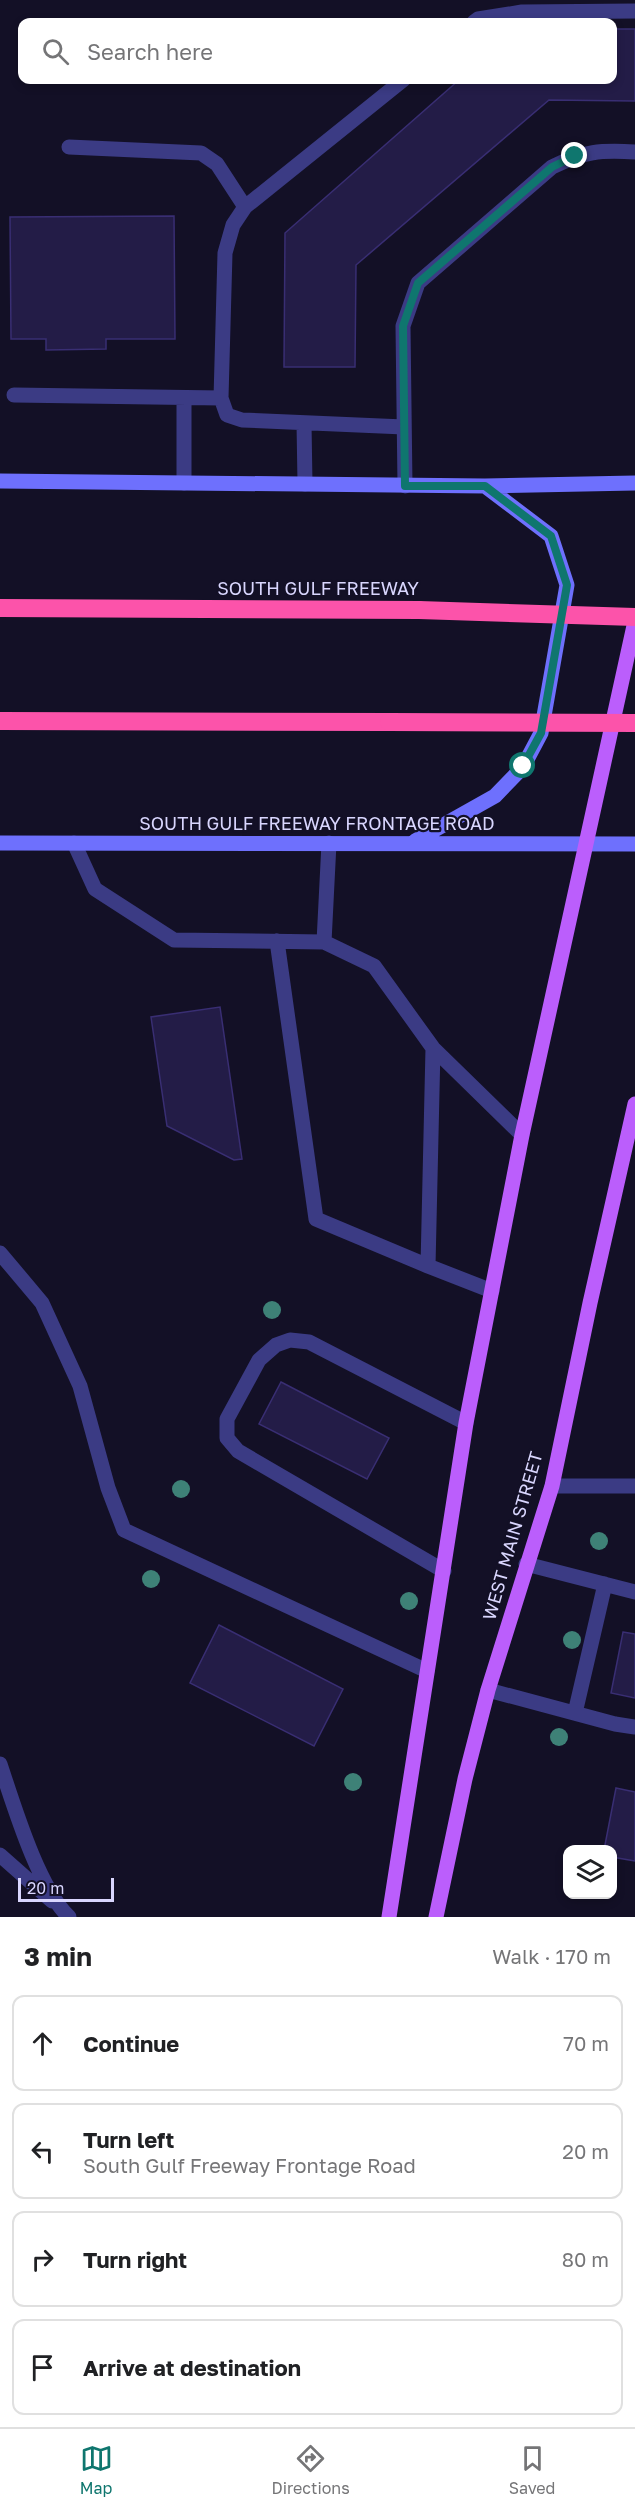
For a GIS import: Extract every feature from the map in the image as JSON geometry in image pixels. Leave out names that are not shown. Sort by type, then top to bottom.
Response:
[{"type":"highway","name":"SOUTH GULF FREEWAY","points":[[0,608],[419,610],[635,617]]},
{"type":"highway","points":[[0,722],[635,723]]},
{"type":"main road","points":[[0,481],[405,486],[635,483]]},
{"type":"main road","points":[[413,843],[495,796],[523,766],[541,733],[567,585],[551,536],[485,486]]},
{"type":"main road","points":[[389,1917],[466,1424],[522,1135],[635,621]]},
{"type":"main road","name":"SOUTH GULF FREEWAY FRONTAGE ROAD","points":[[0,843],[635,844]]},
{"type":"main road","name":"WEST MAIN STREET","points":[[436,1917],[465,1779],[488,1690],[552,1486],[629,1155],[630,1130],[635,1104]]},
{"type":"lane","points":[[484,18],[522,12],[635,11]]},
{"type":"lane","points":[[398,84],[245,207],[233,225],[225,252],[221,398],[227,415],[242,420],[404,427]]},
{"type":"lane","points":[[69,147],[201,153],[217,164],[245,207]]},
{"type":"lane","points":[[405,486],[403,326],[418,283],[552,167],[575,156],[602,150],[635,152]]},
{"type":"lane","points":[[14,395],[221,398]]},
{"type":"lane","points":[[183,483],[184,398]]},
{"type":"lane","points":[[304,423],[305,484]]},
{"type":"lane","points":[[74,843],[95,889],[174,940],[324,942],[374,966],[433,1048],[522,1135]]},
{"type":"lane","points":[[324,942],[329,843]]},
{"type":"lane","points":[[277,941],[316,1220],[492,1291]]},
{"type":"lane","points":[[428,1266],[433,1048]]},
{"type":"lane","points":[[0,1253],[42,1303],[80,1386],[108,1488],[124,1530],[427,1671]]},
{"type":"lane","points":[[444,1571],[238,1451],[227,1438],[227,1419],[259,1360],[276,1345],[290,1340],[309,1342],[466,1424]]},
{"type":"lane","points":[[552,1486],[635,1486]]},
{"type":"lane","points":[[526,1564],[635,1592]]},
{"type":"lane","points":[[575,1713],[605,1584]]},
{"type":"lane","points":[[488,1690],[635,1727]]},
{"type":"lane","points":[[0,1764],[24,1834],[57,1905]]},
{"type":"lane","points":[[0,1855],[69,1917]]},
{"type":"building","points":[[617,29],[635,29],[635,101],[549,100],[356,265],[355,367],[284,367],[285,233],[454,84],[617,84]]},
{"type":"building","points":[[174,216],[175,339],[106,339],[106,349],[46,350],[46,339],[11,339],[10,217]]},
{"type":"building","points":[[220,1007],[242,1159],[234,1160],[167,1126],[151,1017]]},
{"type":"building","points":[[281,1382],[389,1438],[367,1479],[259,1424]]},
{"type":"building","points":[[219,1625],[343,1689],[314,1746],[190,1683]]},
{"type":"building","points":[[623,1632],[635,1634],[635,1698],[611,1693]]},
{"type":"building","points":[[616,1788],[635,1792],[635,1861],[617,1858],[617,1845],[605,1845]]},
{"type":"route","points":[[523,766],[541,733],[567,585],[551,536],[485,486],[405,486],[403,326],[418,283],[552,167],[575,156]]}]
